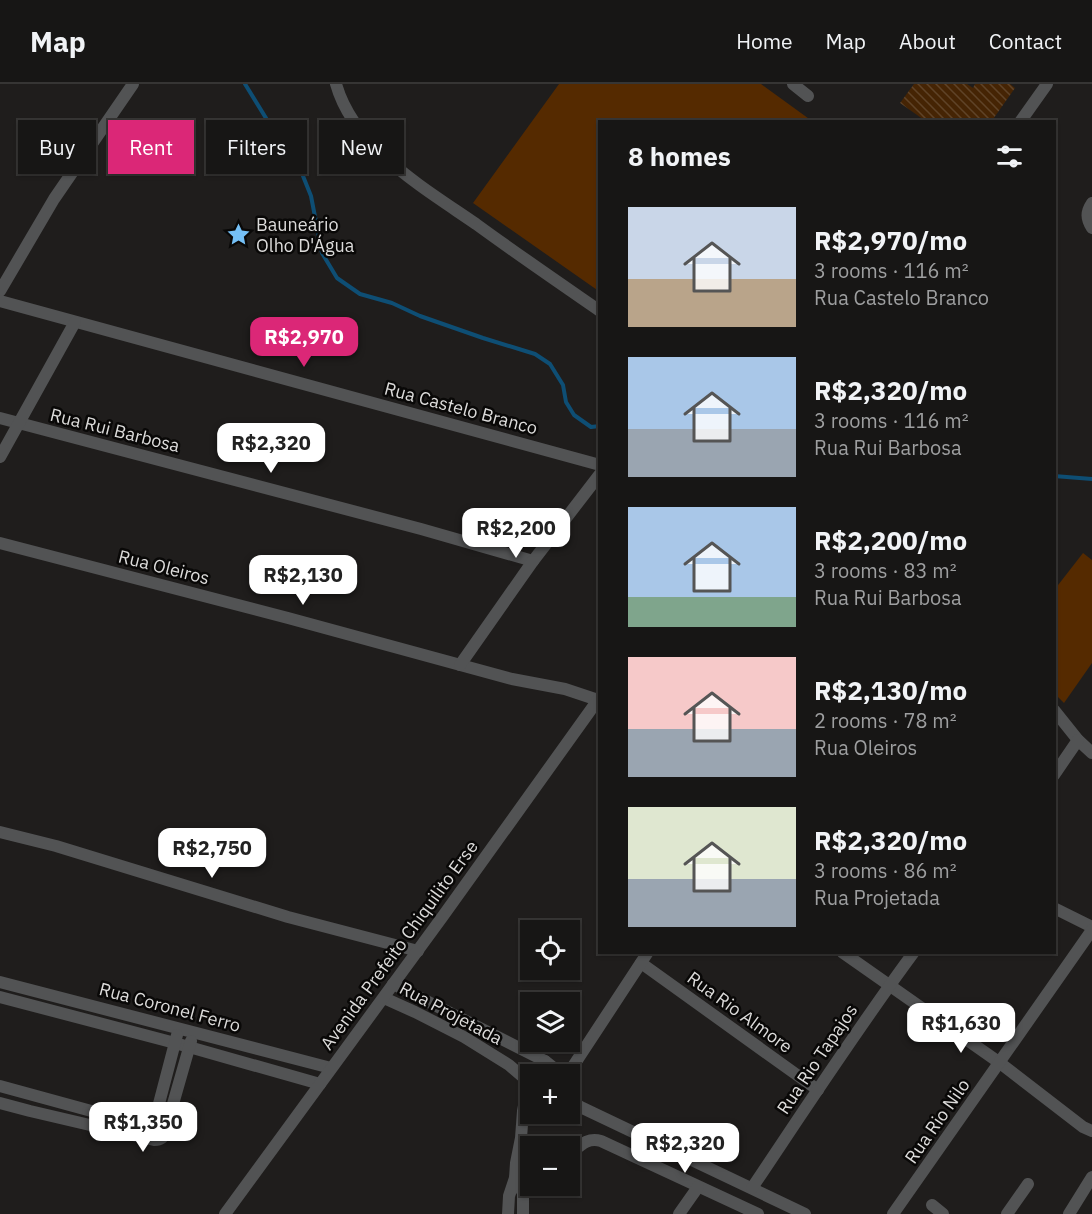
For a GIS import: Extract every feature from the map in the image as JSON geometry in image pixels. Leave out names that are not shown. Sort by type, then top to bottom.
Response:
[{"type":"street","points":[[0,291],[54,199],[133,84]]},
{"type":"street","points":[[336,84],[352,121],[373,146],[391,162],[434,195],[598,310]]},
{"type":"street","points":[[793,84],[808,96]]},
{"type":"street","points":[[1021,120],[1047,84]]},
{"type":"street","points":[[1092,203],[1087,216],[1092,228]]},
{"type":"street","name":"Rua Castelo Branco","points":[[0,301],[598,464]]},
{"type":"street","points":[[0,457],[75,322]]},
{"type":"street","name":"Rua Rui Barbosa","points":[[0,418],[534,561]]},
{"type":"street","points":[[460,665],[598,477]]},
{"type":"street","name":"Rua Oleiros","points":[[0,543],[512,679],[598,698]]},
{"type":"street","name":"Avenida Prefeito Chiquilito Erse","points":[[225,1214],[595,712]]},
{"type":"street","points":[[1056,712],[1078,740],[1092,753]]},
{"type":"street","points":[[1056,772],[1078,740]]},
{"type":"street","points":[[0,832],[56,846],[288,917],[418,951]]},
{"type":"street","points":[[1056,909],[1092,929]]},
{"type":"street","name":"Rua Rio Nilo","points":[[893,1214],[1092,929]]},
{"type":"street","points":[[845,954],[1000,1063],[1083,1127],[1092,1131]]},
{"type":"street","name":"Rua Rio Tapajos","points":[[752,1188],[913,954]]},
{"type":"street","points":[[575,1064],[644,958]]},
{"type":"street","name":"Rua Rio Almore","points":[[644,958],[818,1090]]},
{"type":"street","name":"Rua Coronel Ferro","points":[[0,982],[331,1068]]},
{"type":"street","name":"Rua Projetada","points":[[393,984],[549,1064]]},
{"type":"street","name":"Rua Coronel Ferro","points":[[0,997],[321,1084]]},
{"type":"street","name":"Rua Projetada","points":[[384,998],[464,1037],[520,1075]]},
{"type":"street","points":[[83,1019],[86,1004]]},
{"type":"street","points":[[153,1122],[179,1028]]},
{"type":"street","points":[[0,1102],[159,1140],[163,1138],[165,1132],[193,1032]]},
{"type":"street","points":[[0,1086],[134,1122],[144,1124],[153,1122]]},
{"type":"street","points":[[580,1107],[805,1214]]},
{"type":"street","points":[[153,1122],[165,1132]]},
{"type":"street","points":[[511,1214],[509,1196],[515,1178],[522,1124]]},
{"type":"street","points":[[580,1146],[594,1139],[758,1214]]},
{"type":"street","points":[[1069,1214],[1092,1177]]},
{"type":"street","points":[[515,1178],[520,1183]]},
{"type":"street","points":[[1007,1214],[1028,1184]]},
{"type":"street","points":[[679,1214],[698,1187]]},
{"type":"street","points":[[511,1214],[523,1196]]},
{"type":"street","points":[[523,1214],[526,1196]]},
{"type":"street","points":[[932,1205],[943,1214]]},
{"type":"shaded area","points":[[559,84],[761,84],[811,120],[598,120],[598,291],[473,203]]},
{"type":"shaded area","points":[[1083,553],[1092,560],[1092,663],[1064,703],[1056,695],[1056,588]]},
{"type":"building","points":[[914,84],[967,84],[973,88],[975,84],[1010,84],[1015,88],[992,120],[924,120],[900,103]]},
{"type":"waterway","points":[[245,84],[301,171],[311,196],[322,253],[337,278],[360,294],[392,303],[420,316],[535,354],[550,364],[563,385],[566,402],[574,415],[591,427],[598,426]]},
{"type":"waterway","points":[[1056,476],[1092,479]]},
{"type":"place","name":"Bauneário Olho D'Água","points":[[238,234]]}]
